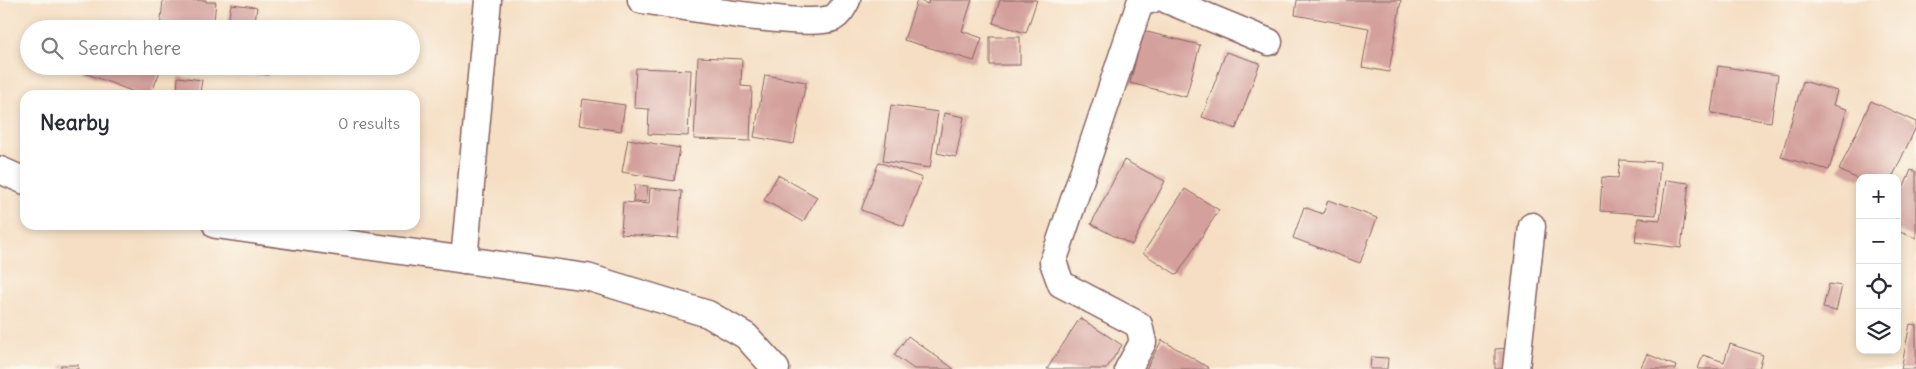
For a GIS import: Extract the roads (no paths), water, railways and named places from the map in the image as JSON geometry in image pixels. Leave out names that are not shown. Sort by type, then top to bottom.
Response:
[{"type":"street","points":[[464,260],[488,0]]},
{"type":"street","points":[[641,0],[788,20],[824,20],[839,13],[847,0]]},
{"type":"street","points":[[1128,369],[1143,342],[1139,325],[1061,284],[1053,262],[1140,3],[1151,0]]},
{"type":"street","points":[[1168,0],[1269,42]]},
{"type":"street","points":[[0,170],[20,179]]},
{"type":"street","points":[[1516,369],[1532,226]]},
{"type":"street","points":[[251,230],[587,277],[708,314],[746,336],[776,369]]}]
